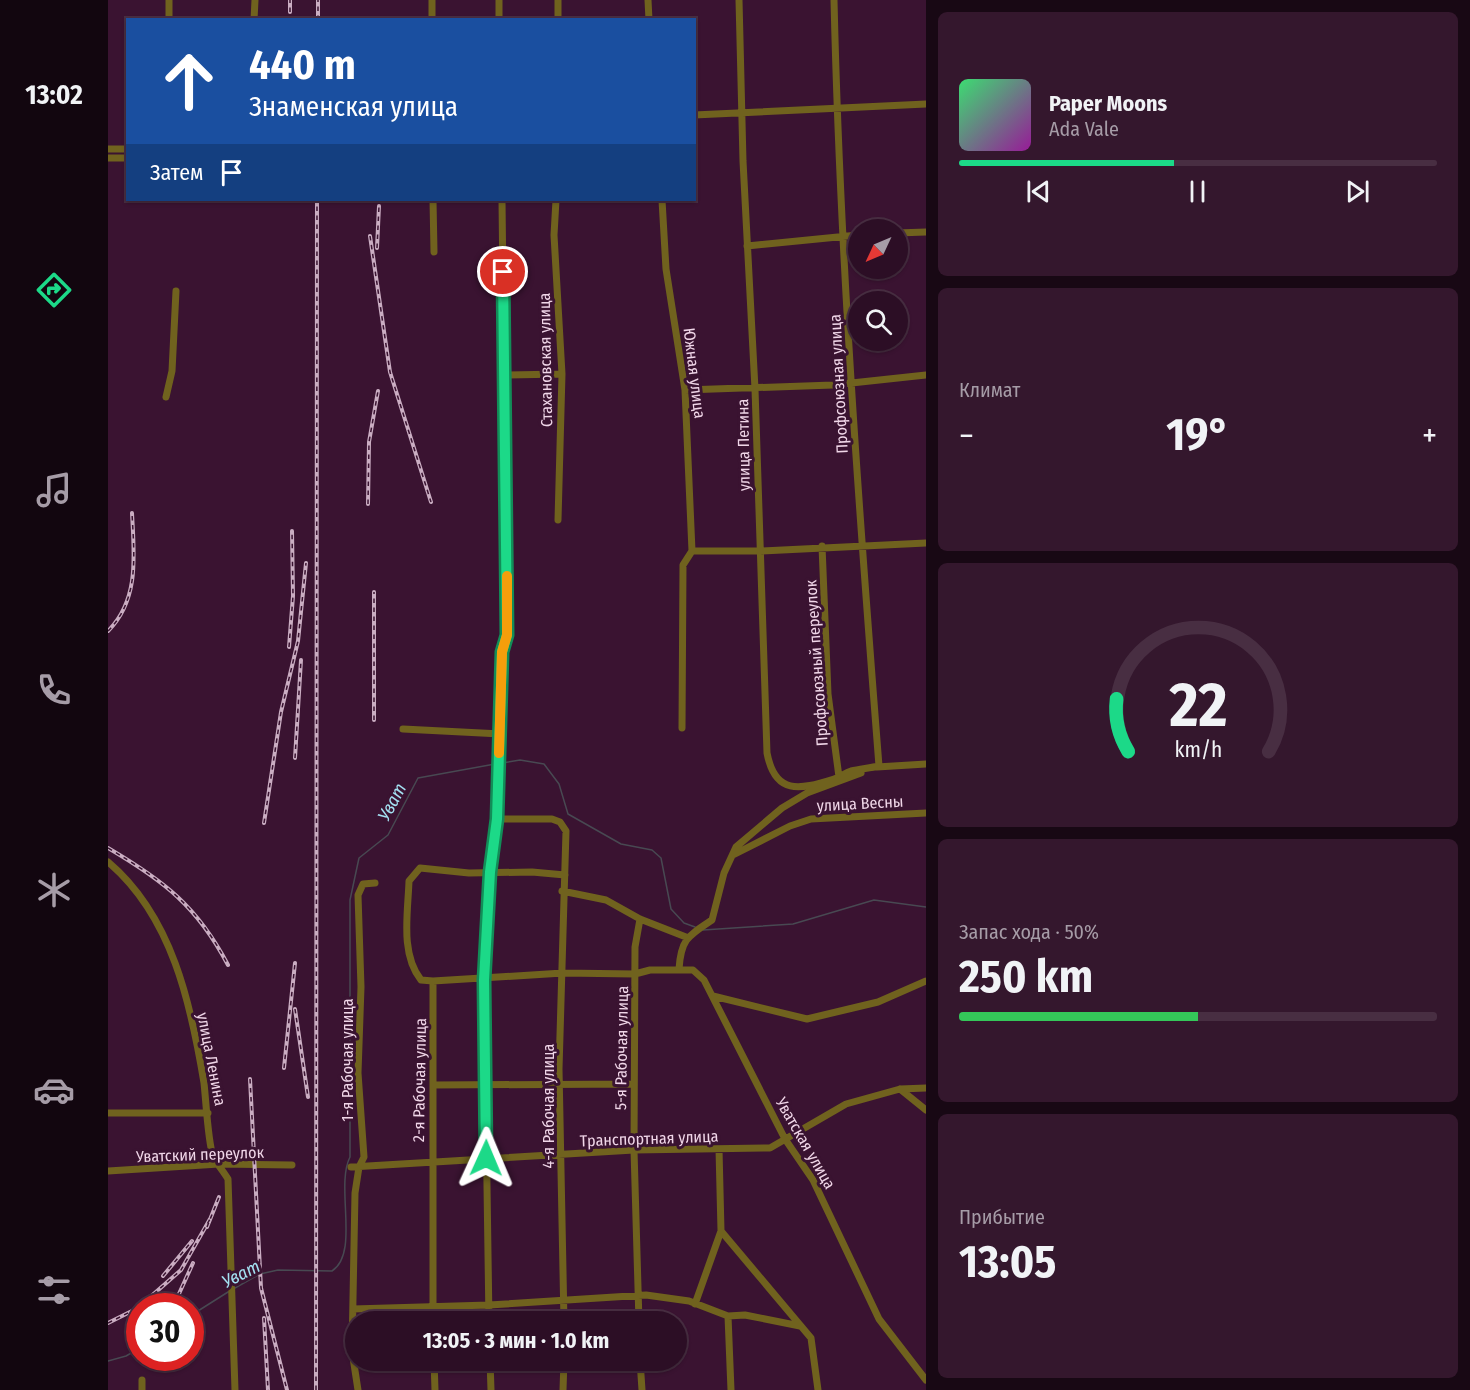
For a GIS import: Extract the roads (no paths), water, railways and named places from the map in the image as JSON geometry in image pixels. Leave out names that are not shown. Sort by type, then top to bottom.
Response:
[{"type":"street","points":[[169,0],[169,18]]},
{"type":"street","points":[[254,18],[255,0]]},
{"type":"street","points":[[432,0],[432,18]]},
{"type":"street","points":[[499,0],[500,18]]},
{"type":"street","points":[[558,0],[558,18]]},
{"type":"street","points":[[648,0],[649,18]]},
{"type":"street","name":"улица Петина","points":[[739,0],[767,753],[772,774],[781,785],[789,787],[806,786],[849,772],[879,766]]},
{"type":"street","name":"Профсоюзная улица","points":[[834,0],[843,236],[861,544],[879,766]]},
{"type":"street","points":[[696,115],[926,104]]},
{"type":"street","points":[[108,149],[126,149]]},
{"type":"street","points":[[108,158],[126,158]]},
{"type":"street","points":[[433,201],[434,252]]},
{"type":"street","points":[[489,1311],[484,980],[490,872],[497,819],[502,652],[507,635],[502,201]]},
{"type":"street","name":"Стахановская улица","points":[[556,201],[554,235],[562,374],[558,520]]},
{"type":"street","name":"Южная улица","points":[[662,201],[666,269],[685,390],[692,551]]},
{"type":"street","points":[[908,233],[926,232]]},
{"type":"street","points":[[747,246],[848,236]]},
{"type":"street","points":[[166,397],[172,370],[176,291]]},
{"type":"street","points":[[504,375],[562,374]]},
{"type":"street","points":[[685,390],[755,389],[852,383],[926,375]]},
{"type":"street","points":[[682,728],[683,565],[692,551],[760,551],[861,544],[926,543]]},
{"type":"street","name":"Профсоюзный переулок","points":[[822,546],[828,694],[839,777]]},
{"type":"street","points":[[403,729],[501,734]]},
{"type":"street","points":[[679,969],[680,950],[686,937],[712,920],[724,873],[736,848],[753,831],[799,798],[879,766],[926,764]]},
{"type":"street","name":"улица Весны","points":[[733,855],[790,826],[811,819],[926,813]]},
{"type":"street","name":"4-я Рабочая улица","points":[[497,819],[527,818],[560,822],[566,831],[565,875],[562,891],[561,969],[563,973],[560,1083],[564,1311]]},
{"type":"street","name":"улица Ленина","points":[[108,862],[142,896],[160,926],[177,967],[196,1036],[213,1156],[228,1179],[234,1301],[235,1390]]},
{"type":"street","points":[[433,981],[421,980],[414,970],[408,949],[409,880],[420,868],[431,871],[565,875]]},
{"type":"street","name":"1-я Рабочая улица","points":[[358,1390],[352,1351],[355,1167],[364,1157],[358,1073],[361,987],[358,895],[363,884],[375,883]]},
{"type":"street","points":[[562,891],[606,900],[640,919],[686,937]]},
{"type":"street","name":"5-я Рабочая улица","points":[[639,1311],[634,1084],[635,947],[640,919]]},
{"type":"street","name":"Уватская улица","points":[[433,981],[484,980],[563,973],[635,974],[650,970],[666,972],[679,969],[693,970],[704,980],[785,1138],[813,1180],[879,1319],[926,1380]]},
{"type":"street","name":"2-я Рабочая улица","points":[[432,1311],[433,981]]},
{"type":"street","points":[[713,996],[807,1019],[824,1017],[878,1002],[926,981]]},
{"type":"street","points":[[433,1084],[487,1086],[560,1083],[634,1084]]},
{"type":"street","name":"Транспортная улица","points":[[355,1167],[634,1150],[770,1148],[846,1104],[900,1089],[926,1088]]},
{"type":"street","points":[[900,1089],[926,1110]]},
{"type":"street","points":[[108,1113],[208,1113]]},
{"type":"street","points":[[695,1304],[721,1231],[719,1149]]},
{"type":"street","name":"Уватский переулок","points":[[108,1171],[219,1164],[292,1165]]},
{"type":"street","points":[[721,1231],[811,1338],[818,1390]]},
{"type":"street","points":[[353,1309],[669,1296],[728,1316],[745,1315],[800,1326]]},
{"type":"street","points":[[728,1316],[731,1390]]},
{"type":"street","points":[[434,1371],[435,1390]]},
{"type":"street","points":[[490,1371],[491,1390]]},
{"type":"street","points":[[563,1390],[564,1371]]},
{"type":"street","points":[[641,1371],[642,1390]]},
{"type":"street","points":[[142,1380],[142,1390]]},
{"type":"waterway","name":"Уват","points":[[502,763],[520,760],[544,764],[559,784],[568,814],[621,844],[652,850],[661,858],[671,909],[684,923],[695,927]]},
{"type":"waterway","name":"Уват","points":[[235,1288],[260,1274],[278,1270],[332,1271],[340,1262],[345,1250],[345,1185],[346,1169],[350,1157],[350,900],[359,858],[388,835],[418,778],[495,764]]},
{"type":"waterway","name":"Уват","points":[[703,930],[793,924],[874,900],[926,907]]},
{"type":"waterway","name":"Уват","points":[[204,1307],[228,1292]]},
{"type":"waterway","name":"Уват","points":[[108,1361],[126,1356]]},
{"type":"railway","points":[[290,0],[290,12]]},
{"type":"railway","points":[[318,0],[318,18]]},
{"type":"railway","points":[[316,1390],[317,201]]},
{"type":"railway","points":[[377,248],[379,206]]},
{"type":"railway","points":[[370,236],[390,372],[431,502]]},
{"type":"railway","points":[[368,504],[369,442],[378,391]]},
{"type":"railway","points":[[108,631],[126,605],[130,590],[134,560],[132,513]]},
{"type":"railway","points":[[289,647],[293,596],[292,531]]},
{"type":"railway","points":[[264,823],[281,712],[298,641],[306,563]]},
{"type":"railway","points":[[374,592],[374,720]]},
{"type":"railway","points":[[295,758],[301,660]]},
{"type":"railway","points":[[108,848],[146,872],[177,897],[204,926],[228,965]]},
{"type":"railway","points":[[284,1068],[295,963]]},
{"type":"railway","points":[[295,1009],[308,1097]]},
{"type":"railway","points":[[250,1079],[261,1288],[287,1390]]},
{"type":"railway","points":[[207,1227],[219,1197]]},
{"type":"railway","points":[[155,1293],[181,1270],[210,1219]]},
{"type":"railway","points":[[163,1276],[192,1241]]},
{"type":"railway","points":[[179,1293],[193,1263]]},
{"type":"railway","points":[[108,1323],[126,1314]]},
{"type":"railway","points":[[264,1318],[268,1390]]}]
